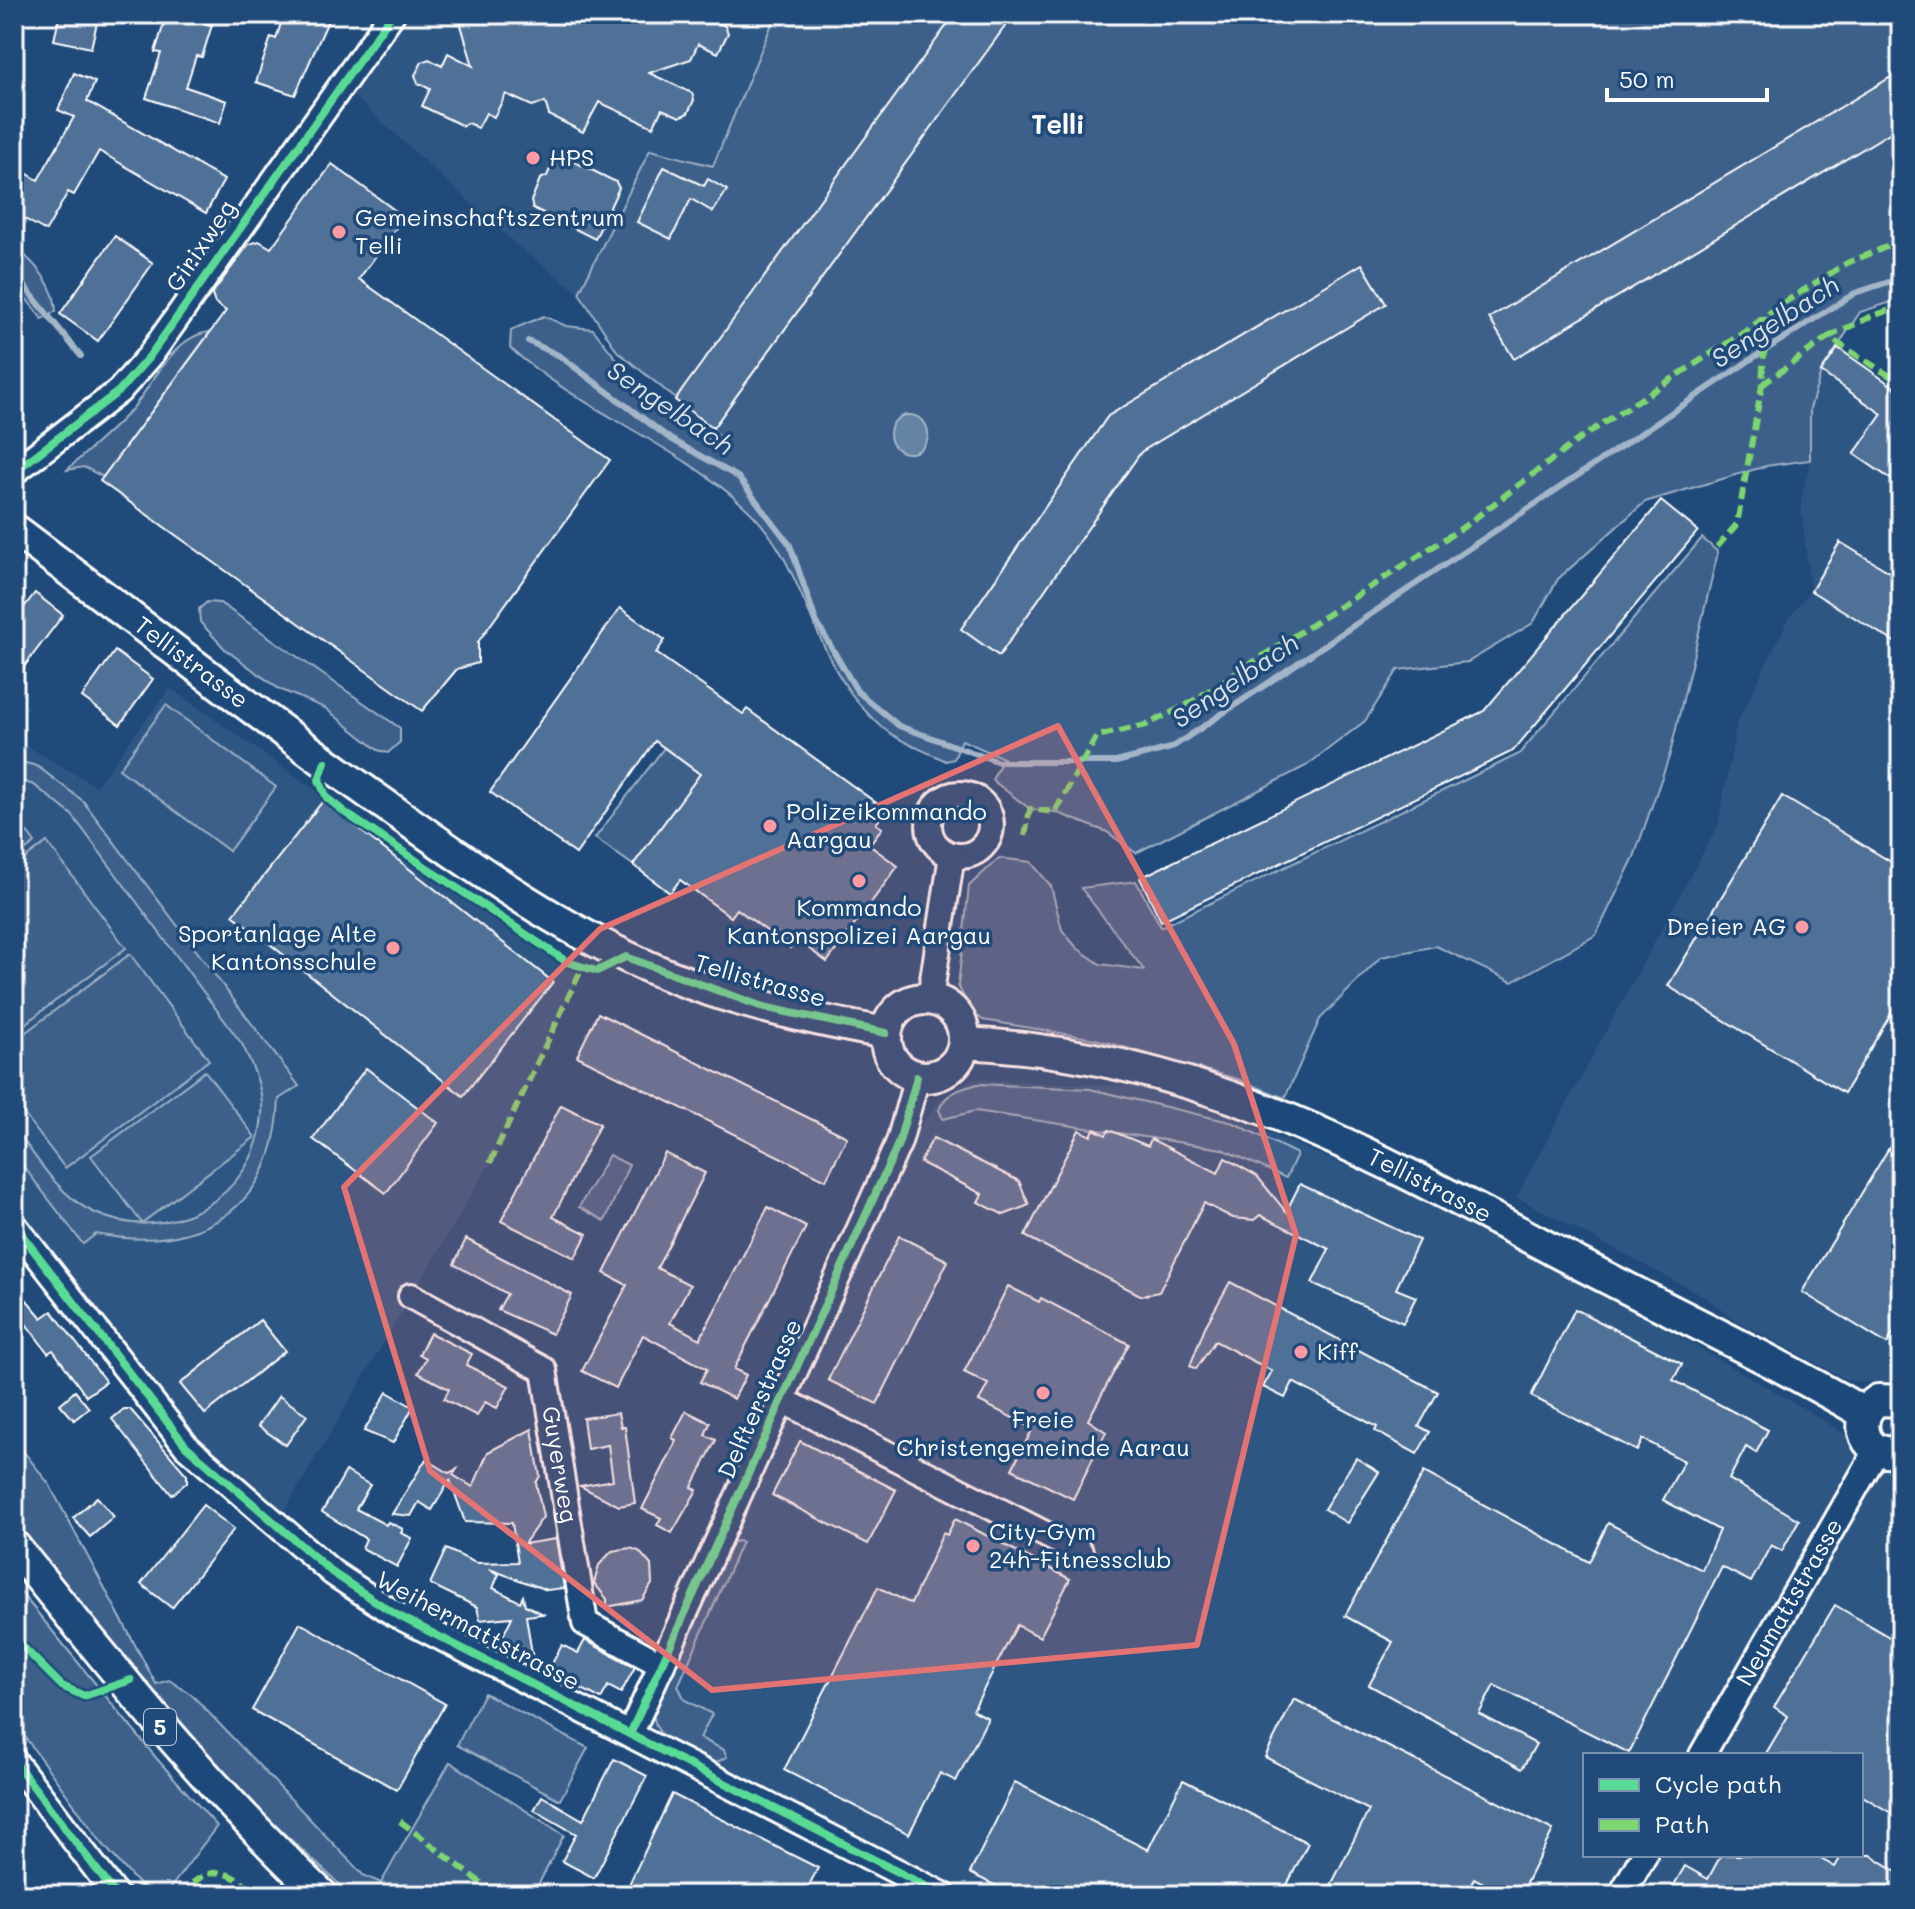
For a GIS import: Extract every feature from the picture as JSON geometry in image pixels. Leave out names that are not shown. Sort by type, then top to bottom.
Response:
[{"type":"main road","name":"Tellistrasse","points":[[14,529],[325,762],[522,901],[626,957],[714,992],[787,1013],[886,1033]]},
{"type":"main road","points":[[930,999],[956,1014],[965,1043],[952,1067],[936,1076],[917,1077],[896,1064],[888,1050],[886,1033],[901,1007],[930,999]]},
{"type":"main road","name":"Tellistrasse","points":[[965,1043],[1035,1049],[1123,1064],[1207,1086],[1274,1111],[1379,1160],[1712,1330],[1864,1413]]},
{"type":"main road","points":[[1889,1450],[1863,1434],[1864,1413],[1878,1400],[1901,1401]]},
{"type":"main road","name":"5","points":[[14,1546],[164,1732],[268,1844],[322,1895]]},
{"type":"main road","name":"5","points":[[14,1571],[157,1747],[217,1813],[300,1895]]},
{"type":"street","name":"Girixweg","points":[[14,472],[119,391],[149,357],[392,14]]},
{"type":"street","points":[[930,999],[952,855]]},
{"type":"street","name":"Delfterstrasse","points":[[630,1734],[899,1142],[917,1077]]},
{"type":"street","name":"Weihermattstrasse","points":[[14,1225],[186,1446],[333,1573],[395,1614],[943,1895]]},
{"type":"street","name":"Guyerweg","points":[[411,1296],[544,1370],[585,1623],[662,1665]]},
{"type":"street","name":"Delfterstrasse","points":[[782,1400],[1080,1552]]},
{"type":"street","name":"Neumattstrasse","points":[[1703,1753],[1889,1450]]},
{"type":"street","points":[[14,1761],[116,1895]]},
{"type":"street","points":[[1621,1895],[1643,1857]]},
{"type":"highlighted area","points":[[1058,726],[1234,1044],[1296,1235],[1197,1645],[712,1690],[430,1471],[344,1187],[600,929]]},
{"type":"shaded area","name":"HPS","points":[[392,14],[776,14],[713,167],[650,150],[579,293],[519,247],[341,85]]},
{"type":"shaded area","points":[[776,14],[1901,14],[1901,299],[1860,312],[1821,372],[1810,409],[1810,460],[1766,466],[1645,502],[1558,579],[1533,623],[1468,662],[1398,670],[1365,721],[1306,766],[1136,853],[1107,832],[1055,812],[1030,809],[992,780],[1003,758],[962,740],[954,759],[946,761],[904,742],[882,727],[858,703],[839,675],[784,559],[768,532],[746,508],[690,464],[567,390],[510,348],[511,330],[544,316],[566,326],[593,329],[636,381],[669,413],[706,438],[726,447],[714,430],[617,351],[579,293],[650,150],[713,166]]},
{"type":"shaded area","points":[[14,246],[36,267],[52,292],[56,311],[42,319],[14,283]]},
{"type":"shaded area","points":[[210,332],[103,477],[84,467],[67,470],[132,409],[175,351],[197,335]]},
{"type":"shaded area","points":[[1838,348],[1901,392],[1901,1386],[1847,1380],[1738,1321],[1703,1296],[1516,1197],[1718,825],[1737,722],[1789,618],[1810,591],[1801,502],[1810,460],[1810,409],[1821,372]]},
{"type":"shaded area","points":[[909,415],[923,420],[928,434],[923,448],[909,453],[895,448],[890,434],[895,420]]},
{"type":"shaded area","points":[[1702,538],[1718,552],[1670,754],[1634,857],[1596,935],[1512,982],[1436,946],[1381,957],[1320,1019],[1285,1098],[1237,1079],[1095,1039],[983,1020],[972,1012],[958,986],[969,886],[999,858],[1031,862],[1051,886],[1062,930],[1077,948],[1100,964],[1144,970],[1081,888],[1136,881],[1161,927],[1519,754]]},
{"type":"shaded area","points":[[207,602],[220,603],[400,728],[400,742],[388,753],[378,750],[325,708],[279,689],[226,650],[200,622],[199,609]]},
{"type":"shaded area","name":"Sportanlage Alte Kantonsschule","points":[[170,688],[579,975],[490,1163],[276,1525],[217,1476],[14,1225],[14,744],[27,746],[96,786]]},
{"type":"shaded area","points":[[166,705],[276,787],[229,851],[119,769]]},
{"type":"shaded area","points":[[664,748],[700,774],[633,865],[595,838]]},
{"type":"shaded area","points":[[14,760],[37,766],[83,801],[299,1086],[279,1099],[274,1137],[263,1170],[247,1196],[225,1216],[199,1229],[168,1237],[134,1238],[96,1234],[83,1244],[14,1154],[14,1127],[58,1186],[80,1205],[121,1221],[150,1223],[178,1219],[203,1208],[226,1191],[244,1170],[256,1144],[262,1105],[256,1078],[242,1044],[72,815],[34,785],[14,779]]},
{"type":"shaded area","points":[[14,814],[35,843],[14,859]]},
{"type":"shaded area","points":[[47,842],[126,948],[14,1032],[14,867]]},
{"type":"shaded area","points":[[130,954],[209,1060],[65,1168],[14,1101],[14,1041]]},
{"type":"shaded area","points":[[205,1071],[255,1137],[142,1223],[91,1156]]},
{"type":"shaded area","points":[[972,1079],[1139,1087],[1221,1113],[1344,1165],[1425,1192],[1805,1409],[1901,1469],[1901,1895],[943,1895],[630,1734],[883,1177],[940,1100]]},
{"type":"shaded area","points":[[978,1084],[1090,1089],[1234,1123],[1297,1154],[1286,1178],[1222,1149],[976,1111],[943,1119],[939,1110],[945,1099],[954,1092]]},
{"type":"shaded area","points":[[609,1155],[629,1165],[605,1221],[579,1207]]},
{"type":"shaded area","points":[[14,1439],[49,1484],[156,1684],[169,1680],[192,1695],[363,1875],[381,1883],[450,1762],[564,1835],[533,1895],[351,1895],[160,1719],[14,1530]]},
{"type":"shaded area","points":[[742,1542],[678,1686],[685,1700],[712,1714],[700,1738],[724,1750],[727,1757],[711,1765],[681,1750],[664,1737],[654,1719],[653,1707],[728,1544]]},
{"type":"shaded area","points":[[14,1584],[157,1759],[217,1826],[165,1895],[148,1895],[102,1843],[14,1722]]},
{"type":"shaded area","points":[[484,1693],[588,1748],[560,1800],[457,1745]]},
{"type":"building","points":[[60,14],[99,14],[91,48],[54,40]]},
{"type":"building","points":[[167,14],[208,14],[205,23],[212,25],[202,57],[196,56],[186,87],[227,101],[220,123],[146,98],[161,53],[155,52]]},
{"type":"building","points":[[284,14],[331,14],[295,95],[256,82],[271,37],[276,39]]},
{"type":"building","points":[[467,14],[701,14],[725,26],[728,33],[718,53],[698,44],[691,59],[649,73],[692,93],[694,100],[688,113],[680,117],[662,109],[653,127],[599,102],[583,132],[549,115],[545,102],[532,106],[506,94],[494,117],[486,113],[478,128],[468,123],[463,126],[422,106],[430,89],[418,83],[415,75],[422,62],[429,59],[442,66],[448,53],[473,66],[461,25]]},
{"type":"building","points":[[955,14],[1014,14],[713,428],[675,400]]},
{"type":"building","points":[[1901,71],[1901,126],[1514,359],[1489,318]]},
{"type":"building","points":[[74,73],[95,82],[87,101],[224,180],[206,213],[99,151],[74,195],[68,192],[46,231],[14,213],[14,166],[38,180],[74,117],[58,110]]},
{"type":"building","points":[[557,153],[616,182],[619,188],[595,239],[533,208],[531,201],[540,179],[547,176]]},
{"type":"building","points":[[332,164],[404,217],[359,279],[610,460],[478,642],[478,663],[457,669],[422,711],[100,481],[226,311],[215,303],[214,291],[249,244],[259,241],[271,248]]},
{"type":"building","points":[[664,167],[704,186],[708,179],[727,190],[713,212],[691,199],[671,239],[637,222]]},
{"type":"building","points":[[115,236],[153,263],[98,341],[60,314]]},
{"type":"building","points":[[1362,264],[1386,304],[1141,452],[999,656],[961,629],[1108,416]]},
{"type":"building","points":[[1838,348],[1901,392],[1901,486],[1854,454],[1882,414],[1821,372]]},
{"type":"building","points":[[1661,501],[1698,531],[1513,751],[1161,921],[1140,878],[1484,711]]},
{"type":"building","points":[[1840,542],[1901,579],[1901,646],[1811,591]]},
{"type":"building","points":[[35,593],[63,615],[14,680],[14,620]]},
{"type":"building","name":"Polizeikommando Aargau","points":[[620,608],[665,640],[656,653],[743,714],[747,709],[886,810],[876,824],[882,828],[869,845],[898,866],[827,962],[796,939],[790,948],[737,909],[731,917],[680,880],[670,893],[633,865],[700,774],[655,741],[576,854],[490,792]]},
{"type":"building","points":[[115,651],[153,679],[120,725],[82,697]]},
{"type":"building","name":"Dreier AG","points":[[1782,796],[1901,868],[1901,997],[1844,1093],[1668,986]]},
{"type":"building","name":"Sportanlage Alte Kantonsschule","points":[[323,801],[553,982],[463,1096],[233,915]]},
{"type":"building","points":[[598,1013],[847,1137],[826,1180],[577,1056]]},
{"type":"building","points":[[366,1068],[438,1123],[386,1193],[313,1139]]},
{"type":"building","points":[[561,1105],[600,1124],[553,1217],[587,1234],[575,1258],[501,1221]]},
{"type":"building","points":[[1901,1128],[1901,1321],[1887,1344],[1802,1292]]},
{"type":"building","points":[[1094,1129],[1106,1135],[1109,1130],[1148,1146],[1151,1139],[1218,1173],[1225,1158],[1257,1176],[1286,1212],[1300,1184],[1419,1240],[1396,1289],[1416,1297],[1403,1323],[1312,1283],[1329,1249],[1260,1215],[1254,1220],[1233,1218],[1204,1203],[1159,1292],[1142,1296],[1025,1236],[1079,1130],[1091,1136]]},
{"type":"building","points":[[933,1138],[1019,1181],[1029,1205],[1004,1215],[978,1202],[982,1194],[920,1162]]},
{"type":"building","points":[[665,1153],[705,1173],[657,1268],[690,1285],[670,1323],[700,1339],[768,1207],[806,1227],[734,1369],[746,1375],[734,1399],[700,1382],[707,1369],[643,1335],[616,1388],[582,1371],[627,1285],[604,1273]]},
{"type":"building","points":[[899,1236],[948,1261],[877,1404],[828,1380]]},
{"type":"building","points":[[466,1239],[572,1295],[552,1334],[498,1310],[507,1294],[454,1264]]},
{"type":"building","name":"Kiff","points":[[1230,1282],[1438,1392],[1419,1426],[1430,1432],[1417,1454],[1375,1431],[1377,1427],[1293,1382],[1285,1398],[1263,1387],[1272,1371],[1215,1341],[1196,1369],[1190,1366],[1205,1327]]},
{"type":"building","points":[[14,1285],[42,1318],[52,1311],[106,1382],[86,1396],[53,1350],[48,1353],[14,1308]]},
{"type":"building","name":"Freie Christengemeinde Aarau","points":[[1008,1286],[1039,1302],[1041,1298],[1129,1344],[1088,1420],[1106,1432],[1073,1499],[1012,1469],[1033,1428],[979,1401],[988,1384],[964,1372]]},
{"type":"building","points":[[1575,1309],[1682,1364],[1673,1380],[1768,1430],[1756,1453],[1746,1447],[1729,1479],[1799,1520],[1782,1551],[1771,1545],[1751,1582],[1722,1567],[1629,1753],[1494,1685],[1479,1714],[1536,1744],[1522,1769],[1369,1685],[1393,1642],[1345,1616],[1424,1472],[1589,1562],[1608,1523],[1702,1570],[1719,1530],[1663,1500],[1684,1461],[1643,1439],[1637,1451],[1531,1396]]},
{"type":"building","points":[[260,1320],[285,1351],[205,1414],[180,1384]]},
{"type":"building","points":[[430,1333],[472,1354],[466,1365],[509,1386],[497,1408],[485,1402],[477,1416],[444,1399],[449,1389],[418,1373],[426,1358],[419,1354]]},
{"type":"building","points":[[75,1391],[89,1408],[74,1420],[60,1404]]},
{"type":"building","points":[[387,1392],[413,1407],[393,1443],[364,1431]]},
{"type":"building","points":[[279,1396],[307,1415],[286,1445],[258,1426]]},
{"type":"building","points":[[124,1409],[130,1409],[187,1475],[187,1482],[172,1495],[112,1419]]},
{"type":"building","points":[[686,1411],[710,1423],[705,1435],[716,1440],[692,1487],[697,1490],[672,1533],[657,1525],[661,1518],[642,1509],[673,1448],[676,1440],[672,1438]]},
{"type":"building","points":[[618,1413],[621,1427],[625,1427],[635,1503],[619,1506],[580,1486],[613,1480],[608,1445],[587,1449],[583,1418]]},
{"type":"building","points":[[532,1429],[540,1476],[536,1483],[543,1517],[524,1544],[556,1539],[564,1588],[547,1590],[489,1569],[499,1574],[493,1588],[520,1602],[523,1596],[525,1605],[543,1614],[526,1616],[533,1660],[518,1653],[515,1658],[497,1648],[512,1617],[480,1620],[477,1607],[430,1584],[446,1549],[476,1563],[518,1562],[512,1523],[465,1522],[450,1480],[432,1510],[419,1502],[411,1516],[392,1514],[426,1459],[449,1473],[457,1469],[453,1475],[473,1487],[488,1452]]},
{"type":"building","points":[[800,1441],[896,1490],[868,1544],[772,1495]]},
{"type":"building","points":[[1356,1458],[1379,1472],[1347,1523],[1324,1509]]},
{"type":"building","points":[[346,1471],[370,1485],[356,1509],[386,1525],[388,1522],[403,1529],[401,1533],[412,1538],[397,1567],[362,1548],[366,1539],[322,1512]]},
{"type":"building","points":[[97,1497],[114,1517],[90,1537],[73,1518]]},
{"type":"building","points":[[203,1505],[234,1529],[172,1608],[141,1584]]},
{"type":"building","points":[[955,1519],[1070,1579],[1040,1637],[1017,1625],[973,1710],[988,1718],[956,1781],[940,1773],[909,1834],[784,1770],[878,1587],[911,1604],[943,1533],[947,1535]]},
{"type":"building","points":[[630,1548],[639,1551],[651,1565],[652,1584],[642,1600],[607,1607],[607,1599],[594,1583],[599,1565],[612,1551]]},
{"type":"building","points":[[1835,1605],[1901,1644],[1901,1819],[1863,1796],[1863,1753],[1766,1753],[1788,1716],[1774,1707]]},
{"type":"building","points":[[300,1623],[445,1704],[397,1790],[252,1710]]},
{"type":"building","points":[[585,1640],[635,1667],[621,1693],[608,1686],[601,1699],[548,1671],[562,1645],[578,1653]]},
{"type":"building","points":[[1294,1699],[1553,1830],[1520,1895],[1507,1895],[1474,1878],[1466,1895],[1326,1895],[1369,1810],[1265,1757]]},
{"type":"building","points":[[614,1759],[647,1776],[594,1878],[562,1861],[576,1834],[534,1810],[542,1796],[583,1820]]},
{"type":"building","points":[[1183,1780],[1308,1843],[1282,1895],[1014,1895],[970,1873],[1015,1782],[1148,1850]]},
{"type":"building","points":[[672,1794],[818,1868],[804,1895],[624,1895]]},
{"type":"building","points":[[1871,1855],[1901,1874],[1901,1895],[1668,1895],[1685,1866],[1708,1879],[1720,1857],[1818,1857],[1835,1867],[1841,1857]]},
{"type":"waterway","name":"Sengelbach","points":[[14,273],[81,356]]},
{"type":"waterway","name":"Sengelbach","points":[[528,341],[560,356],[669,438],[738,477],[790,545],[816,621],[857,691],[899,726],[999,762],[1116,762],[1171,748],[1756,356],[1855,293],[1901,278]]},
{"type":"marked path","points":[[1025,836],[1030,809],[1055,812],[1097,736],[1146,725],[1185,706],[1462,528],[1582,437],[1749,329],[1777,307],[1847,263],[1901,241]]},
{"type":"marked path","points":[[1828,337],[1901,306]]},
{"type":"marked path","points":[[1717,547],[1737,524],[1762,385],[1766,317]]},
{"type":"marked path","points":[[1762,385],[1828,337],[1901,383]]},
{"type":"marked path","points":[[490,1163],[582,968]]},
{"type":"marked path","points":[[400,1821],[497,1895]]},
{"type":"marked path","points":[[179,1895],[200,1878],[218,1872],[236,1878],[257,1895]]},
{"type":"cycle path","points":[[14,472],[119,391],[149,357],[392,14]]},
{"type":"cycle path","points":[[325,762],[319,780],[327,798],[567,962],[597,971],[626,957],[763,1007],[886,1033]]},
{"type":"cycle path","points":[[630,1734],[899,1142],[917,1077]]},
{"type":"cycle path","points":[[14,1225],[186,1446],[333,1573],[395,1614],[943,1895]]},
{"type":"cycle path","points":[[14,1638],[62,1686],[84,1696],[131,1680]]},
{"type":"cycle path","points":[[14,1761],[116,1895]]},
{"type":"place","name":"HPS","points":[[533,158]]},
{"type":"place","name":"Gemeinschaftszentrum Telli","points":[[339,232]]},
{"type":"place","name":"Polizeikommando Aargau","points":[[770,826]]},
{"type":"place","name":"Kommando Kantonspolizei Aargau","points":[[859,881]]},
{"type":"place","name":"Dreier AG","points":[[1802,927]]},
{"type":"place","name":"Sportanlage Alte Kantonsschule","points":[[393,948]]},
{"type":"place","name":"Kiff","points":[[1301,1352]]},
{"type":"place","name":"Freie Christengemeinde Aarau","points":[[1043,1393]]},
{"type":"place","name":"City-Gym 24h-Fitnessclub","points":[[973,1546]]},
{"type":"district","name":"Telli","points":[[1058,125]]}]
